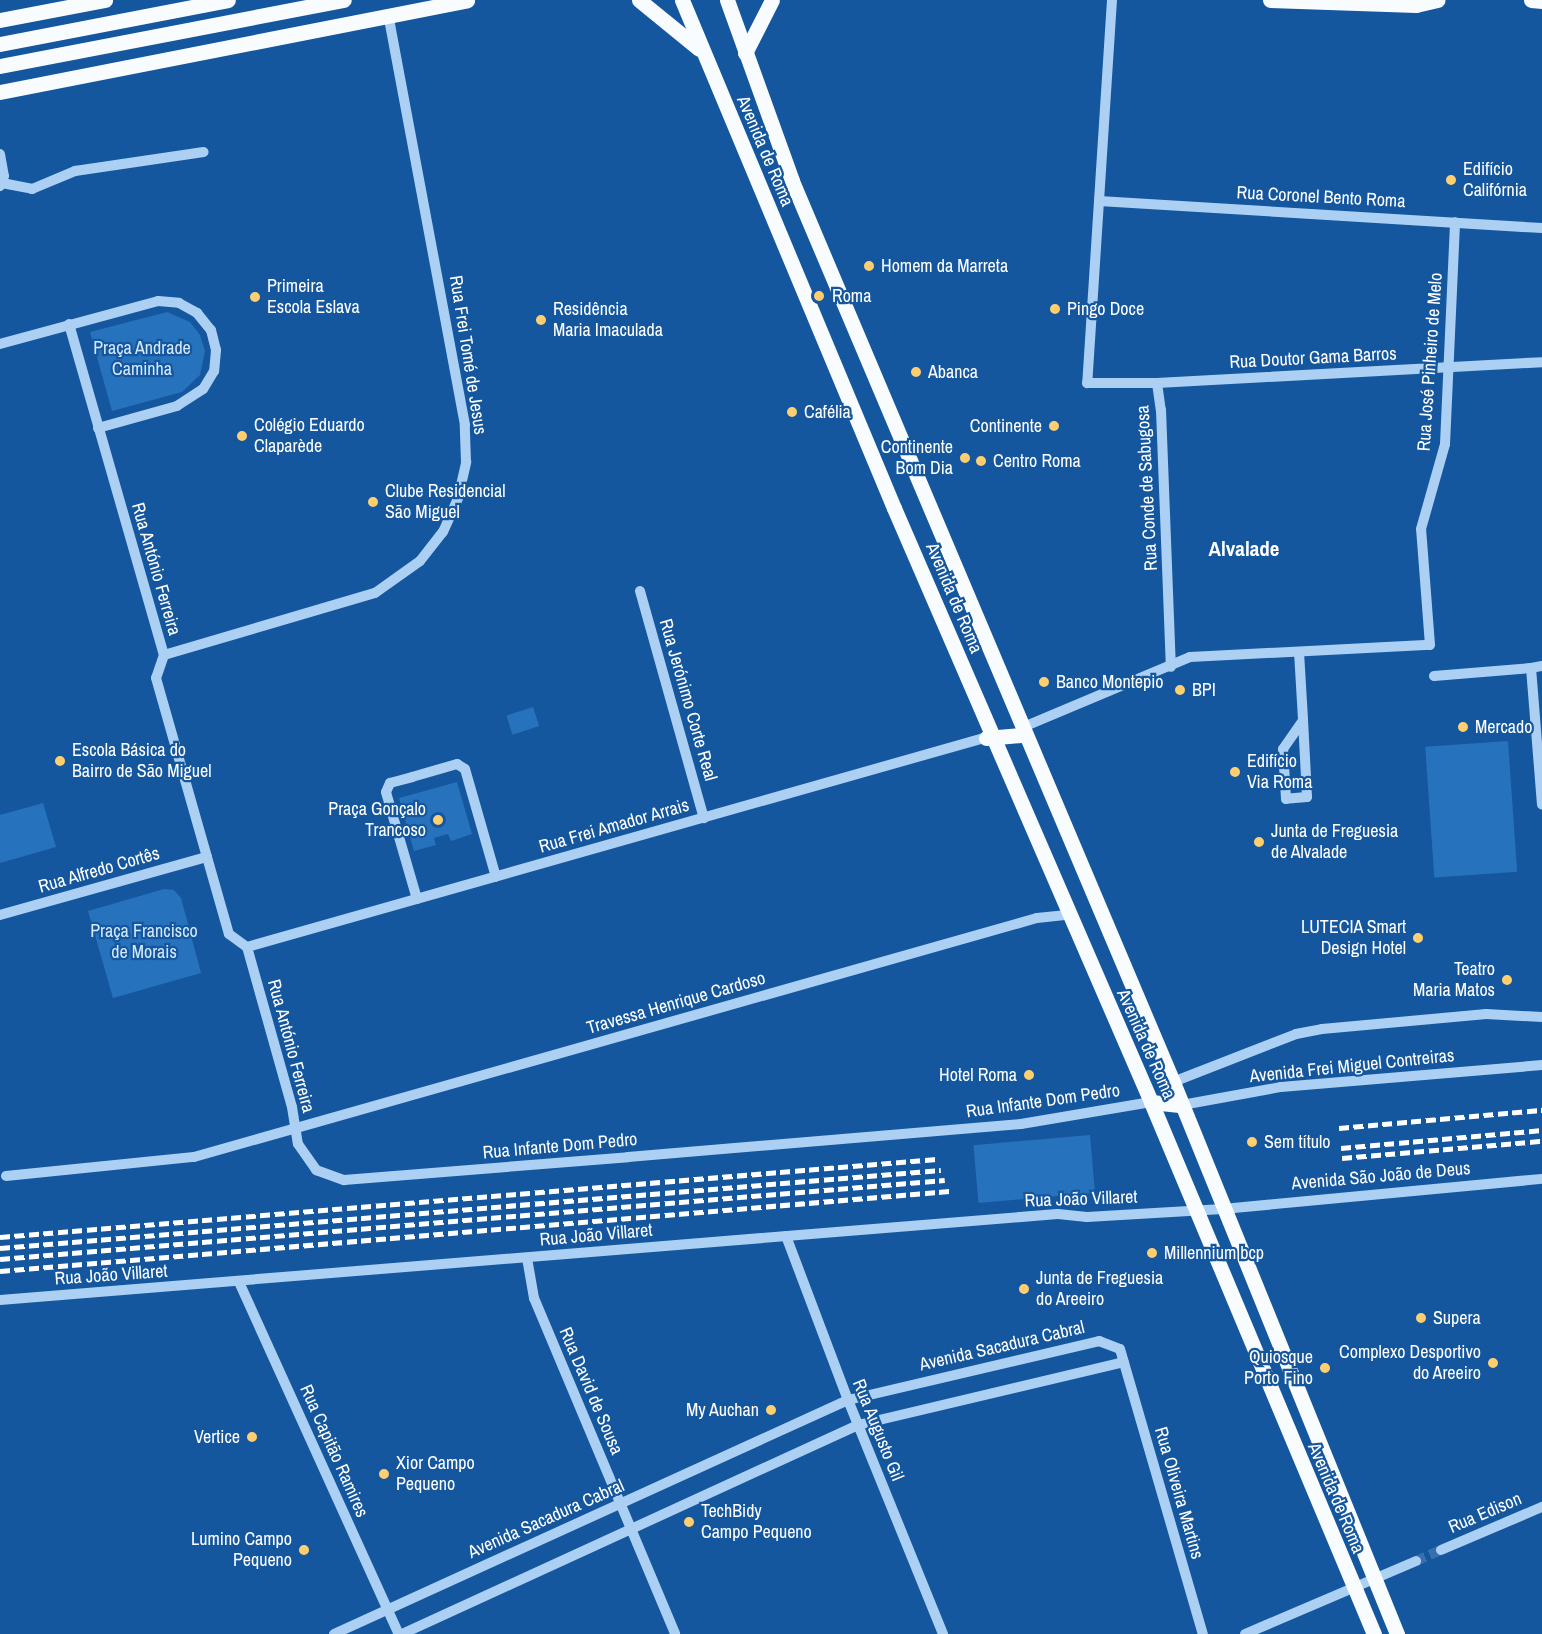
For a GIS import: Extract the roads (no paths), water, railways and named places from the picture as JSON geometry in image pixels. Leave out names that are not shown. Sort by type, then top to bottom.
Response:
[{"type":"main road","points":[[0,20],[105,0]]},
{"type":"main road","points":[[0,44],[228,0]]},
{"type":"main road","points":[[0,66],[344,0]]},
{"type":"main road","points":[[0,92],[466,0]]},
{"type":"main road","points":[[639,0],[702,52]]},
{"type":"main road","name":"Avenida de Roma","points":[[682,0],[990,738],[1151,1102],[1194,1210],[1374,1634]]},
{"type":"main road","name":"Avenida de Roma","points":[[727,0],[792,181],[1022,732],[1173,1082],[1397,1634]]},
{"type":"main road","points":[[745,53],[772,0]]},
{"type":"main road","points":[[1270,0],[1416,5],[1437,0]]},
{"type":"main road","points":[[1531,0],[1542,1]]},
{"type":"main road","points":[[990,738],[1022,732]]},
{"type":"main road","points":[[1151,1102],[1173,1082]]},
{"type":"main road","points":[[1151,1102],[1182,1105]]},
{"type":"street","name":"Rua Conde de Sabugosa","points":[[1112,0],[1087,382],[1157,383],[1161,410],[1171,667]]},
{"type":"street","name":"Rua Frei Tomé de Jesus","points":[[164,655],[375,593],[420,561],[443,532],[458,498],[466,462],[465,425],[388,15]]},
{"type":"street","points":[[0,154],[1,185],[32,189],[75,171],[204,152]]},
{"type":"street","name":"Rua Coronel Bento Roma","points":[[1099,201],[1542,228]]},
{"type":"street","name":"Rua José Pinheiro de Melo","points":[[1299,652],[1430,645],[1421,529],[1445,444],[1446,367],[1455,222]]},
{"type":"street","points":[[0,344],[147,302],[169,300],[197,313],[214,339],[214,370],[196,396],[177,406],[98,428]]},
{"type":"street","name":"Rua António Ferreira","points":[[69,324],[164,655],[156,678],[229,934],[247,947],[295,1127]]},
{"type":"street","name":"Rua Doutor Gama Barros","points":[[1157,383],[1542,362]]},
{"type":"street","name":"Rua Jerónimo Corte Real","points":[[640,591],[704,818]]},
{"type":"street","points":[[1022,732],[1190,657],[1299,652],[1303,720],[1307,797],[1286,799],[1283,749],[1303,720]]},
{"type":"street","points":[[1434,676],[1536,667],[1542,805]]},
{"type":"street","name":"Rua Frei Amador Arrais","points":[[247,947],[990,738]]},
{"type":"street","points":[[417,899],[386,792],[390,783],[457,764],[465,770],[496,877]]},
{"type":"street","name":"Rua Alfredo Cortês","points":[[0,915],[207,856]]},
{"type":"street","name":"Travessa Henrique Cardoso","points":[[295,1127],[1037,918],[1067,915]]},
{"type":"street","name":"Avenida Frei Miguel Contreiras","points":[[1173,1082],[1296,1035],[1322,1029],[1486,1014],[1542,1017]]},
{"type":"street","name":"Avenida Frei Miguel Contreiras","points":[[1527,1066],[1542,1059]]},
{"type":"street","name":"Avenida Frei Miguel Contreiras","points":[[1182,1105],[1281,1087],[1542,1065]]},
{"type":"street","name":"Rua Infante Dom Pedro","points":[[295,1127],[308,1163],[324,1175],[344,1180],[1021,1124],[1151,1102]]},
{"type":"street","points":[[6,1176],[194,1157],[295,1127]]},
{"type":"street","name":"Avenida São João de Deus","points":[[1223,1209],[1542,1179]]},
{"type":"street","points":[[1194,1210],[1223,1209]]},
{"type":"street","name":"Rua João Villaret","points":[[0,1300],[1058,1214],[1087,1217],[1194,1210]]},
{"type":"street","name":"Rua Augusto Gil","points":[[786,1236],[848,1400],[943,1634]]},
{"type":"street","name":"Rua David de Sousa","points":[[527,1258],[534,1298],[675,1634]]},
{"type":"street","name":"Rua Capitão Ramires","points":[[239,1282],[387,1609],[401,1634]]},
{"type":"street","name":"Avenida Sacadura Cabral","points":[[334,1634],[848,1400],[1079,1344],[1110,1342],[1120,1349],[1124,1362]]},
{"type":"street","points":[[401,1634],[858,1425],[1124,1362]]},
{"type":"street","name":"Rua Oliveira Martins","points":[[1124,1362],[1203,1634]]},
{"type":"street","name":"Rua Edison","points":[[1441,1550],[1542,1507]]},
{"type":"street","points":[[1245,1634],[1416,1561]]},
{"type":"tunnel","points":[[1416,1561],[1441,1550]]},
{"type":"railway","points":[[1339,1128],[1542,1110]]},
{"type":"railway","points":[[1341,1148],[1542,1130]]},
{"type":"railway","points":[[1342,1158],[1542,1141]]},
{"type":"railway","points":[[0,1237],[937,1159]]},
{"type":"railway","points":[[0,1248],[941,1170]]},
{"type":"railway","points":[[0,1259],[945,1180]]},
{"type":"railway","points":[[0,1271],[950,1191]]},
{"type":"place","name":"Edifício Califórnia","points":[[1451,180]]},
{"type":"place","name":"Homem da Marreta","points":[[869,266]]},
{"type":"place","name":"Roma","points":[[819,296]]},
{"type":"place","name":"Primeira Escola Eslava","points":[[255,297]]},
{"type":"place","name":"Pingo Doce","points":[[1055,309]]},
{"type":"place","name":"Residência Maria Imaculada","points":[[541,320]]},
{"type":"place","name":"Abanca","points":[[916,372]]},
{"type":"place","name":"Cafélia","points":[[792,412]]},
{"type":"place","name":"Continente","points":[[1054,426]]},
{"type":"place","name":"Colégio Eduardo Claparède","points":[[242,436]]},
{"type":"place","name":"Continente Bom Dia","points":[[965,458]]},
{"type":"place","name":"Centro Roma","points":[[981,461]]},
{"type":"place","name":"Clube Residencial São Miguel","points":[[373,502]]},
{"type":"place","name":"Banco Montepio","points":[[1044,682]]},
{"type":"place","name":"BPI","points":[[1180,690]]},
{"type":"place","name":"Mercado","points":[[1463,727]]},
{"type":"place","name":"Escola Básica do Bairro de São Miguel","points":[[60,761]]},
{"type":"place","name":"Edifício Via Roma","points":[[1235,772]]},
{"type":"place","name":"Praça Gonçalo Trancoso","points":[[438,820]]},
{"type":"place","name":"Junta de Freguesia de Alvalade","points":[[1259,842]]},
{"type":"place","name":"LUTECIA Smart Design Hotel","points":[[1418,938]]},
{"type":"place","name":"Teatro Maria Matos","points":[[1507,980]]},
{"type":"place","name":"Hotel Roma","points":[[1029,1075]]},
{"type":"place","name":"Sem título","points":[[1252,1142]]},
{"type":"place","name":"Millennium bcp","points":[[1152,1253]]},
{"type":"place","name":"Junta de Freguesia do Areeiro","points":[[1024,1289]]},
{"type":"place","name":"Supera","points":[[1421,1318]]},
{"type":"place","name":"Complexo Desportivo do Areeiro","points":[[1493,1363]]},
{"type":"place","name":"Quiosque Porto Fino","points":[[1325,1368]]},
{"type":"place","name":"My Auchan","points":[[771,1410]]},
{"type":"place","name":"Vertice","points":[[252,1437]]},
{"type":"place","name":"Xior Campo Pequeno","points":[[384,1474]]},
{"type":"place","name":"TechBidy Campo Pequeno","points":[[689,1522]]},
{"type":"place","name":"Lumino Campo Pequeno","points":[[304,1550]]},
{"type":"district","name":"Alvalade","points":[[1244,549]]},
{"type":"park label","name":"Praça Andrade Caminha","points":[[142,359]]},
{"type":"park label","name":"Praça Francisco de Morais","points":[[144,942]]}]
